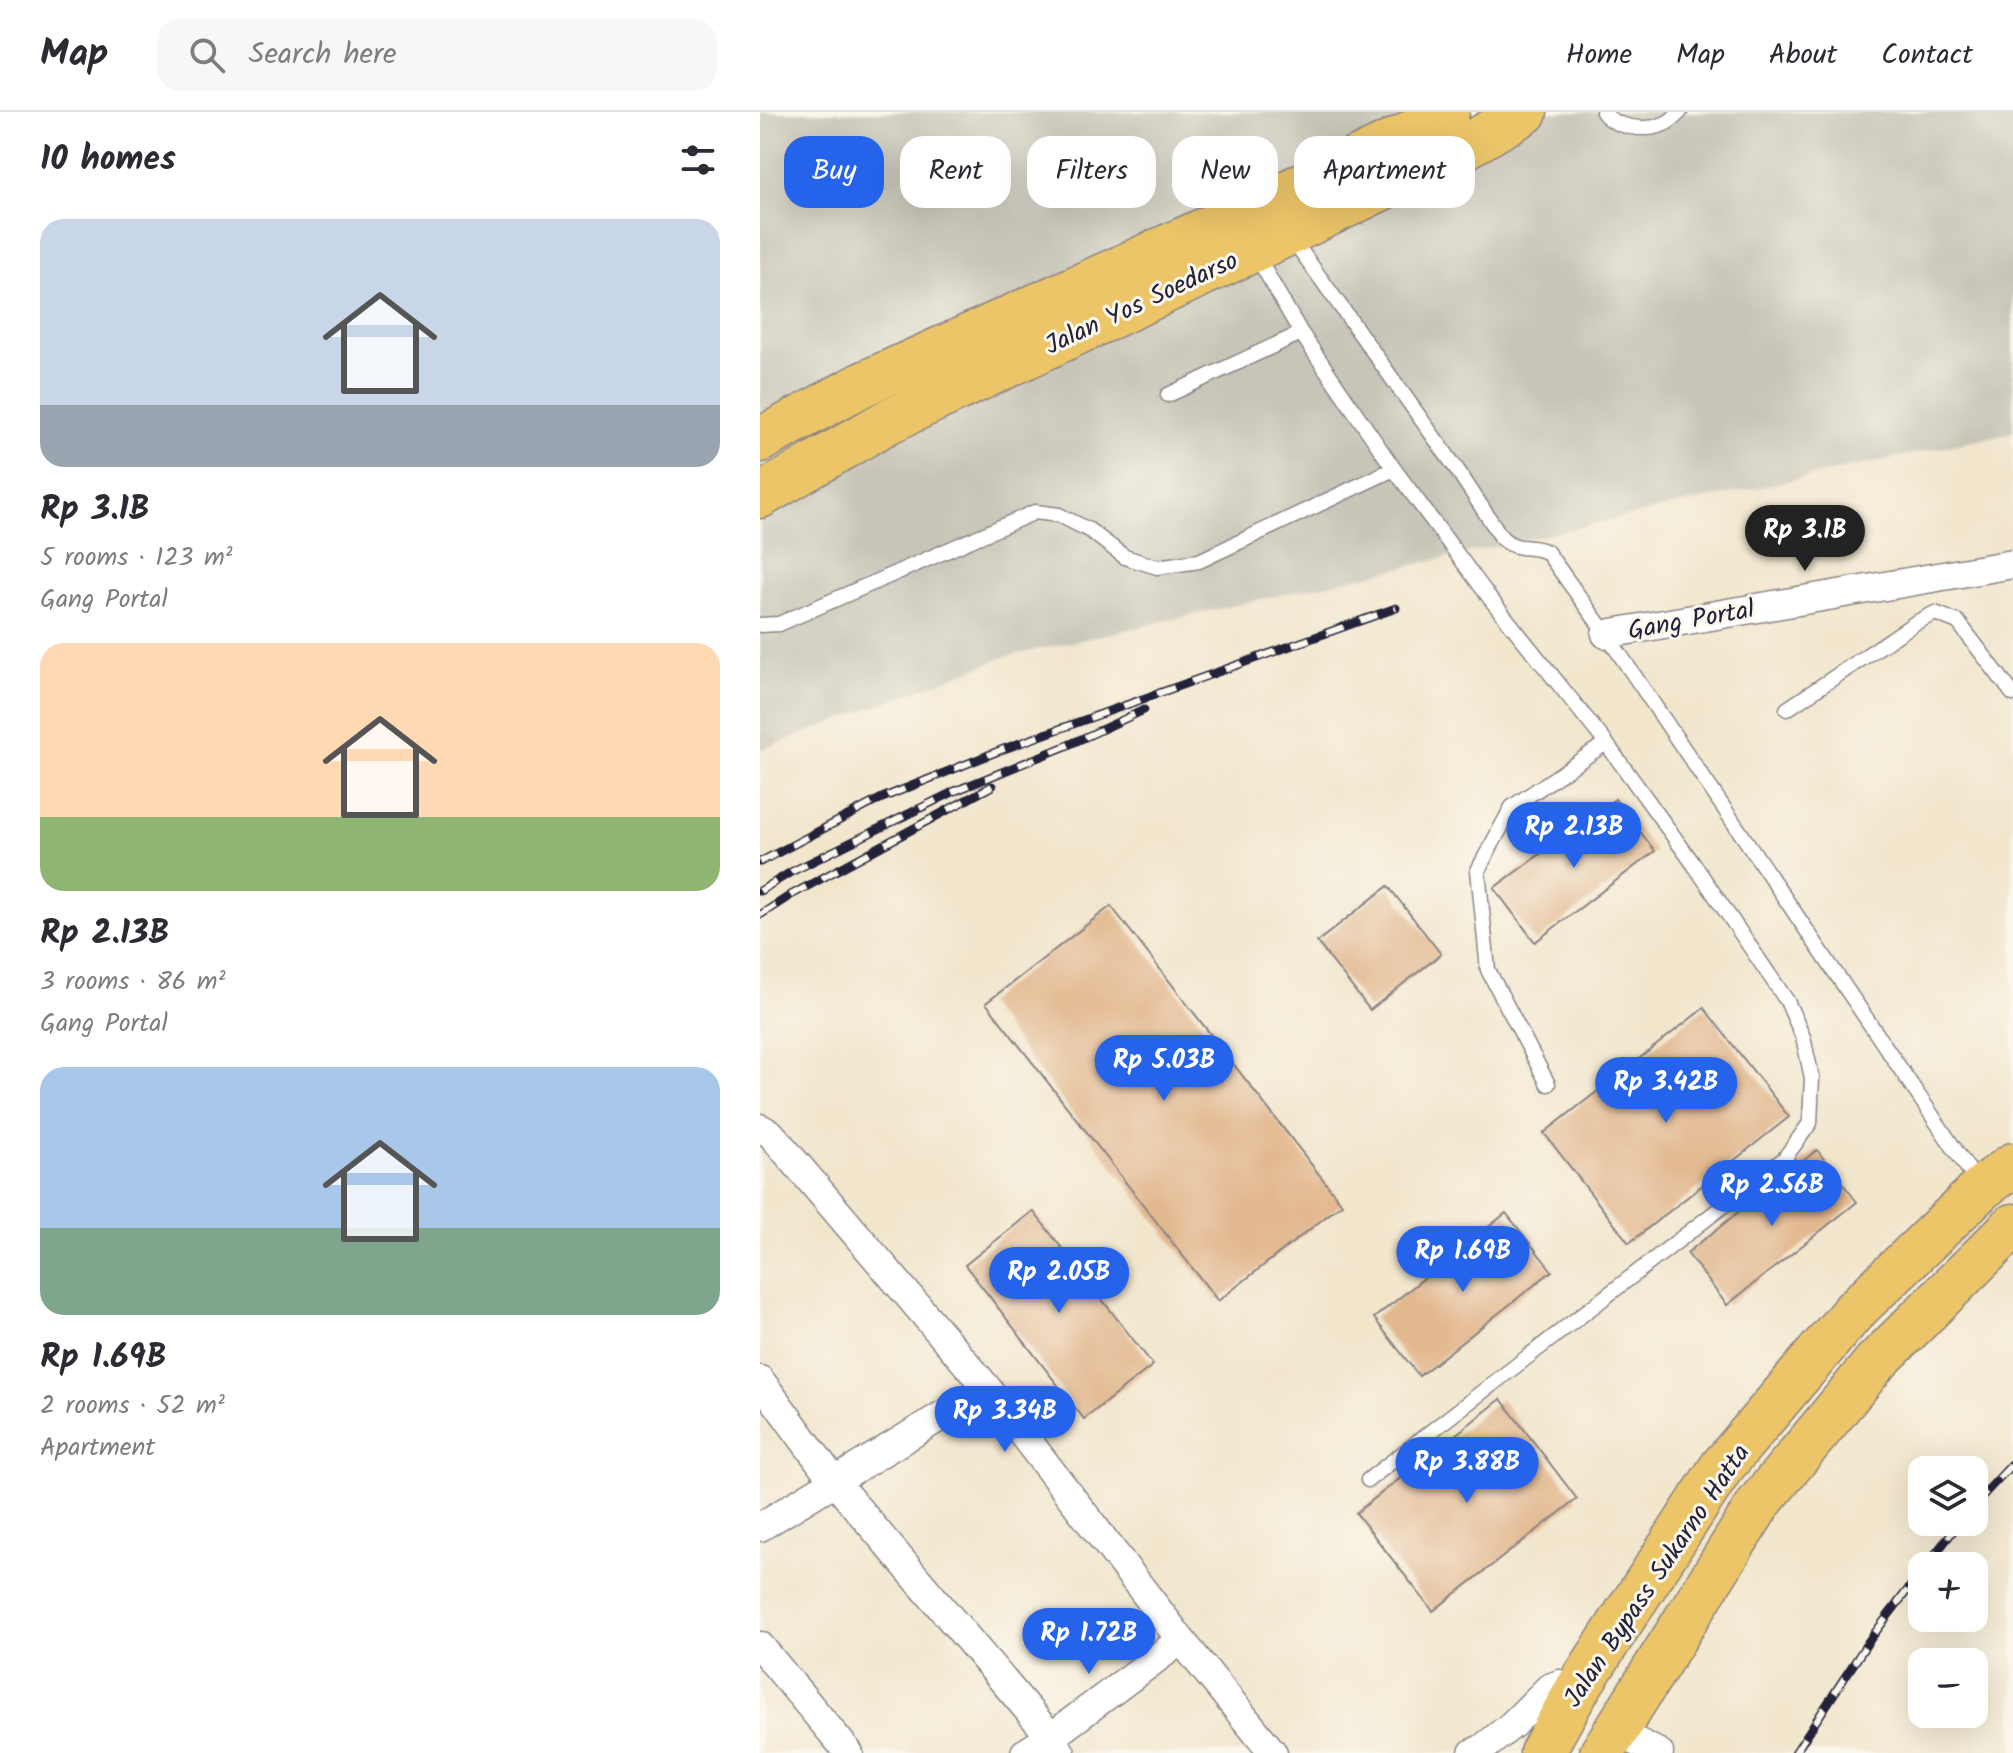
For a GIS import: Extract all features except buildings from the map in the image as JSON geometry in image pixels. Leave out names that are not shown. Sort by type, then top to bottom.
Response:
[{"type":"highway","name":"Jalan Yos Soedarso","points":[[760,496],[887,422],[1261,225],[1447,112]]},
{"type":"highway","name":"Jalan Yos Soedarso","points":[[760,440],[863,384],[1261,225],[1455,153],[1525,112]]},
{"type":"highway","name":"Jalan Bypass Sukarno Hatta","points":[[1542,1753],[1578,1688],[1721,1468],[1854,1311],[1997,1176]]},
{"type":"highway","points":[[1608,1742],[1759,1503],[1875,1363],[2013,1226]]},
{"type":"street","name":"Gang Portal","points":[[1606,634],[2013,564]]},
{"type":"street","points":[[760,1128],[771,1134],[987,1388],[1181,1640],[1273,1753]]},
{"type":"street","points":[[760,1380],[834,1481],[1056,1745]]},
{"type":"street","points":[[760,1527],[987,1388]]},
{"type":"street","points":[[1025,1753],[1056,1745],[1181,1640]]},
{"type":"street","points":[[760,1646],[849,1753]]},
{"type":"street","points":[[1473,1753],[1512,1725],[1549,1688],[1560,1684],[1578,1688]]},
{"type":"street","points":[[1608,1742],[1659,1753]]},
{"type":"lane","points":[[1603,112],[1608,118],[1634,129],[1664,124],[1680,112]]},
{"type":"lane","points":[[1261,225],[1301,333],[1394,469],[1489,597],[1606,743],[1695,866],[1787,1001],[1803,1037],[1812,1078],[1810,1123],[1784,1159],[1368,1480]]},
{"type":"lane","points":[[1261,225],[1447,455],[1502,538],[1509,545],[1535,547],[1547,552],[1997,1176]]},
{"type":"lane","points":[[1168,395],[1301,333]]},
{"type":"lane","points":[[760,625],[779,624],[1035,512],[1059,515],[1089,530],[1125,557],[1157,567],[1199,561],[1394,469]]},
{"type":"lane","points":[[1787,709],[1915,623],[1935,613],[1958,622],[2013,694]]},
{"type":"lane","points":[[1548,1084],[1488,970],[1478,870],[1512,807],[1606,743]]},
{"type":"shaded area","points":[[760,112],[2013,112],[2013,432],[1005,657],[760,750]]},
{"type":"railway","points":[[760,862],[882,798],[1001,750],[1396,608]]},
{"type":"railway","points":[[760,891],[791,872],[955,791],[1144,710]]},
{"type":"railway","points":[[760,915],[791,895],[992,786]]},
{"type":"railway","points":[[1988,1490],[2013,1463]]},
{"type":"railway","points":[[1937,1552],[1949,1536]]},
{"type":"railway","points":[[1795,1753],[1868,1642],[1908,1589]]}]
